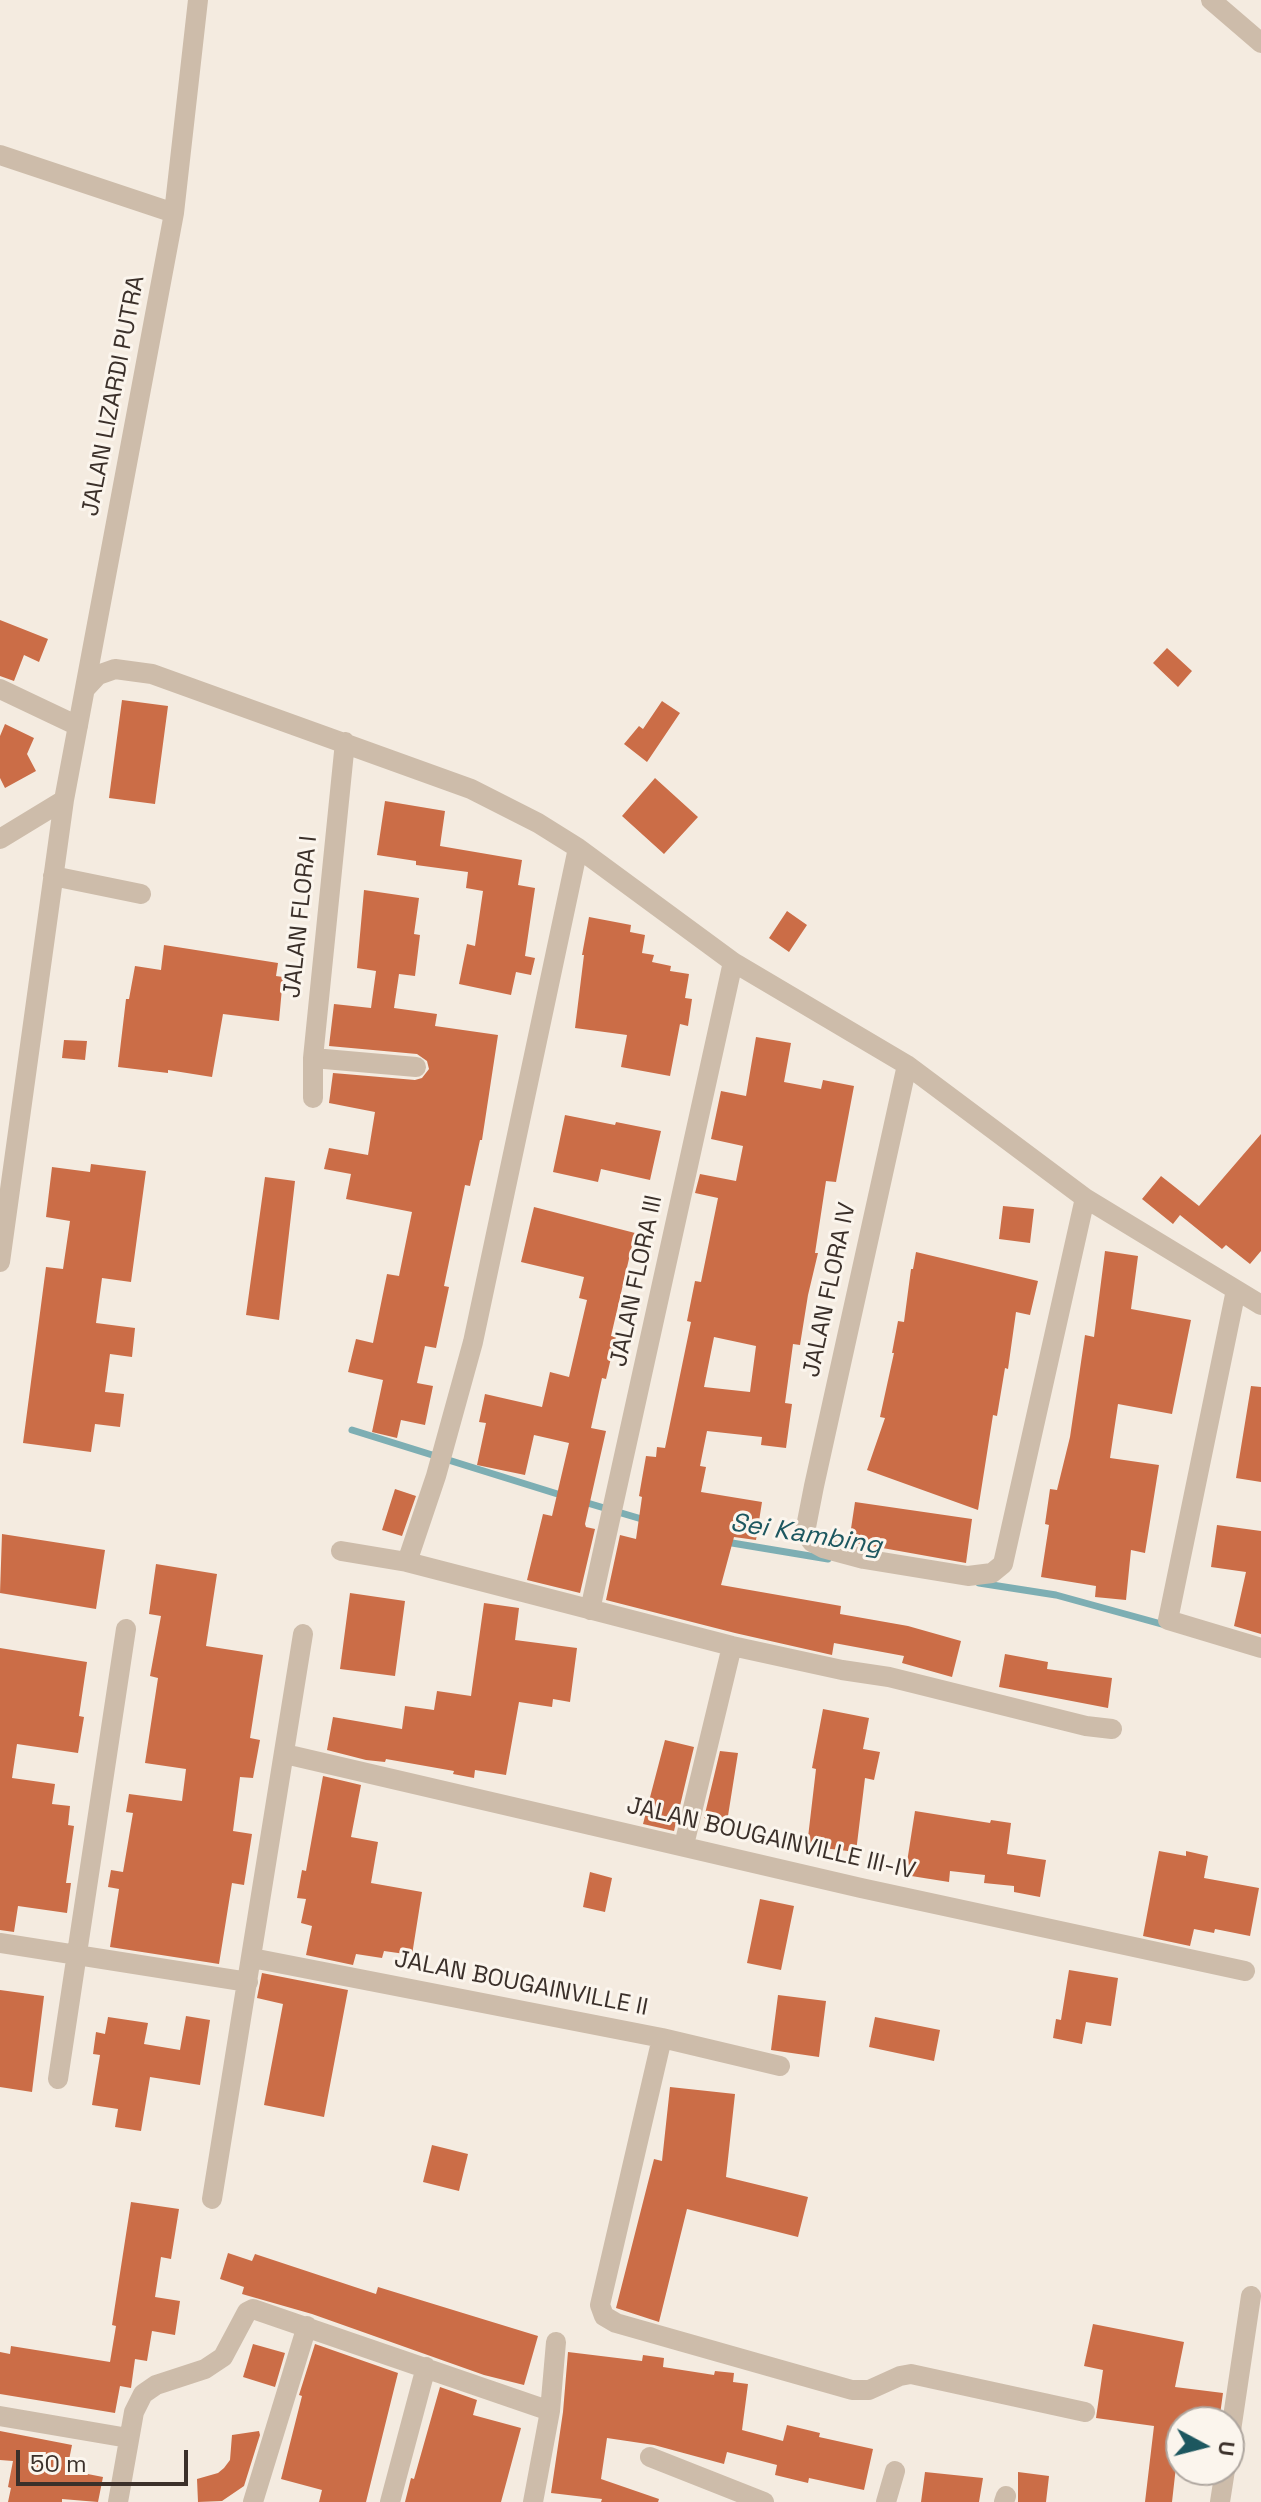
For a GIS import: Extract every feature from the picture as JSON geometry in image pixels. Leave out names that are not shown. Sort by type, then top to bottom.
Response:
[{"type":"street","name":"JALAN LIZARDI PUTRA","points":[[0,1262],[8,1143],[31,1042],[64,800],[174,213],[198,0]]},
{"type":"street","points":[[1211,0],[1261,43]]},
{"type":"street","points":[[0,155],[174,213]]},
{"type":"street","points":[[86,688],[98,675],[115,669],[152,674],[471,789],[538,823],[578,848],[733,962],[907,1065],[1085,1198],[1261,1305]]},
{"type":"street","points":[[0,689],[78,726]]},
{"type":"street","name":"JALAN FLORA I","points":[[313,1098],[313,1058],[345,742]]},
{"type":"street","points":[[0,839],[64,800]]},
{"type":"street","points":[[407,1562],[436,1476],[473,1342],[578,848]]},
{"type":"street","points":[[53,876],[141,894]]},
{"type":"street","name":"JALAN FLORA III","points":[[590,1610],[733,962]]},
{"type":"street","points":[[313,1058],[416,1067]]},
{"type":"street","name":"JALAN FLORA IV","points":[[907,1065],[806,1527],[812,1542],[864,1559],[968,1576],[992,1573],[1003,1564],[1085,1198]]},
{"type":"street","points":[[1236,1290],[1168,1620],[1261,1648]]},
{"type":"street","points":[[341,1551],[407,1562],[732,1646],[889,1677],[1086,1726],[1112,1729]]},
{"type":"street","points":[[58,2079],[126,1629]]},
{"type":"street","points":[[212,2199],[303,1634]]},
{"type":"street","points":[[684,1845],[732,1646]]},
{"type":"street","name":"JALAN BOUGAINVILLE III-IV","points":[[285,1754],[861,1888],[1245,1971]]},
{"type":"street","points":[[0,1943],[248,1982]]},
{"type":"street","name":"JALAN BOUGAINVILLE II","points":[[252,1958],[662,2038],[780,2066]]},
{"type":"street","points":[[662,2038],[600,2305],[604,2316],[616,2323],[852,2390],[869,2390],[911,2374],[1085,2412]]},
{"type":"street","points":[[1235,2406],[1251,2296]]},
{"type":"street","points":[[118,2502],[134,2412],[143,2394],[156,2385],[205,2369],[223,2357],[247,2312],[253,2309],[261,2309],[550,2411]]},
{"type":"street","points":[[253,2502],[307,2326]]},
{"type":"street","points":[[533,2502],[550,2411],[556,2342]]},
{"type":"street","points":[[390,2502],[426,2367]]},
{"type":"street","points":[[1,2422],[128,2438]]},
{"type":"street","points":[[650,2457],[764,2502]]},
{"type":"street","points":[[886,2502],[895,2471]]},
{"type":"building","points":[[0,620],[48,639],[39,662],[24,655],[14,681],[0,676]]},
{"type":"building","points":[[1167,648],[1192,671],[1178,687],[1153,663]]},
{"type":"building","points":[[122,700],[168,706],[155,804],[109,798]]},
{"type":"building","points":[[662,701],[680,713],[647,762],[624,744],[639,726],[643,729]]},
{"type":"building","points":[[5,724],[34,738],[27,754],[36,771],[5,788],[0,778],[0,736]]},
{"type":"building","points":[[655,778],[698,817],[664,854],[622,816]]},
{"type":"building","points":[[385,801],[445,811],[440,846],[522,860],[518,885],[535,888],[525,956],[535,958],[531,975],[516,972],[511,995],[459,984],[467,944],[475,946],[483,891],[466,888],[468,872],[416,865],[416,861],[377,855]]},
{"type":"building","points":[[364,890],[419,898],[414,934],[420,935],[415,976],[399,974],[394,1008],[437,1014],[435,1026],[498,1035],[482,1140],[470,1186],[465,1185],[444,1286],[449,1287],[436,1348],[425,1346],[417,1383],[433,1386],[425,1425],[401,1420],[397,1438],[372,1432],[383,1380],[348,1372],[356,1339],[373,1343],[387,1274],[399,1276],[412,1212],[346,1199],[351,1174],[324,1169],[329,1148],[368,1155],[375,1112],[329,1103],[333,1073],[415,1080],[422,1078],[429,1069],[427,1061],[417,1054],[329,1046],[334,1004],[371,1008],[376,971],[357,968]]},
{"type":"building","points":[[787,911],[807,925],[789,952],[769,938]]},
{"type":"building","points":[[589,917],[631,925],[630,932],[645,935],[642,953],[654,955],[652,962],[671,966],[670,971],[689,974],[685,998],[692,999],[688,1026],[680,1024],[670,1076],[621,1067],[627,1035],[575,1028]]},
{"type":"building","points":[[164,945],[278,963],[276,976],[283,977],[279,1021],[223,1014],[212,1077],[118,1067],[126,999],[129,999],[135,966],[161,970]]},
{"type":"building","points":[[756,1037],[791,1043],[784,1082],[821,1089],[823,1080],[854,1086],[836,1182],[826,1181],[815,1253],[818,1253],[800,1345],[793,1344],[785,1403],[792,1404],[786,1448],[761,1445],[762,1437],[707,1431],[700,1466],[706,1467],[701,1492],[762,1502],[756,1540],[734,1537],[721,1585],[841,1606],[840,1614],[908,1626],[961,1641],[952,1677],[902,1663],[904,1656],[834,1643],[832,1655],[606,1600],[620,1535],[636,1539],[646,1456],[656,1457],[657,1447],[665,1448],[691,1322],[687,1321],[695,1281],[701,1282],[718,1198],[695,1193],[700,1174],[736,1181],[743,1146],[711,1139],[721,1091],[746,1096]],"holes":[[[714,1337],[756,1346],[750,1392],[704,1387]]]},
{"type":"building","points":[[64,1040],[87,1041],[85,1060],[62,1058]]},
{"type":"building","points":[[565,1115],[661,1131],[650,1180],[601,1169],[598,1182],[553,1172]]},
{"type":"building","points":[[1261,1134],[1261,1251],[1250,1264],[1226,1245],[1222,1249],[1180,1215],[1173,1224],[1142,1199],[1161,1176],[1199,1206]]},
{"type":"building","points":[[91,1164],[146,1171],[131,1282],[102,1278],[96,1323],[135,1328],[132,1357],[110,1354],[105,1392],[124,1394],[120,1427],[95,1424],[91,1452],[23,1443],[46,1267],[63,1269],[70,1221],[46,1217],[52,1167],[90,1172]]},
{"type":"building","points":[[265,1177],[295,1181],[279,1320],[246,1315]]},
{"type":"building","points":[[1003,1206],[1034,1209],[1030,1243],[999,1239]]},
{"type":"building","points":[[534,1207],[635,1233],[611,1336],[616,1337],[606,1379],[602,1378],[591,1428],[606,1431],[585,1524],[595,1529],[580,1593],[527,1580],[543,1514],[552,1516],[569,1443],[534,1435],[525,1475],[477,1465],[486,1423],[479,1422],[485,1394],[542,1407],[550,1372],[569,1377],[587,1300],[579,1298],[584,1277],[521,1262]]},
{"type":"building","points":[[1105,1251],[1138,1256],[1131,1309],[1191,1320],[1172,1414],[1118,1404],[1110,1458],[1159,1465],[1145,1553],[1131,1550],[1126,1600],[1095,1597],[1096,1586],[1041,1577],[1049,1525],[1045,1524],[1050,1489],[1057,1490],[1070,1437],[1085,1335],[1094,1337]]},
{"type":"building","points":[[916,1252],[1038,1281],[1030,1315],[1016,1312],[1008,1369],[1005,1368],[997,1416],[993,1415],[978,1510],[867,1470],[885,1418],[880,1417],[898,1321],[904,1322]]},
{"type":"building","points":[[1251,1386],[1261,1387],[1261,1482],[1236,1478]]},
{"type":"building","points":[[395,1489],[416,1496],[402,1536],[382,1530]]},
{"type":"building","points":[[855,1502],[972,1519],[966,1563],[849,1542]]},
{"type":"building","points":[[1217,1525],[1261,1531],[1261,1634],[1234,1626],[1246,1572],[1211,1567]]},
{"type":"building","points":[[2,1534],[105,1550],[96,1609],[0,1593]]},
{"type":"building","points":[[156,1564],[217,1574],[206,1646],[263,1655],[250,1738],[260,1740],[253,1778],[240,1777],[233,1831],[252,1834],[244,1885],[232,1883],[219,1964],[110,1947],[119,1889],[108,1887],[111,1870],[123,1872],[133,1813],[126,1812],[129,1794],[182,1801],[186,1769],[145,1763],[158,1678],[150,1676],[161,1616],[149,1614]]},
{"type":"building","points":[[350,1593],[405,1601],[395,1676],[340,1669]]},
{"type":"building","points":[[484,1603],[519,1608],[515,1640],[577,1648],[570,1702],[553,1699],[552,1707],[519,1702],[506,1775],[475,1770],[474,1778],[453,1774],[454,1771],[386,1759],[385,1762],[366,1760],[327,1750],[333,1717],[402,1729],[405,1706],[434,1710],[437,1691],[471,1696]]},
{"type":"building","points":[[0,1648],[87,1662],[79,1716],[84,1717],[78,1753],[17,1744],[12,1778],[55,1784],[52,1804],[70,1806],[68,1825],[74,1826],[66,1883],[71,1883],[67,1913],[18,1906],[14,1932],[0,1930]]},
{"type":"building","points":[[1005,1654],[1048,1662],[1047,1669],[1112,1678],[1108,1708],[999,1687]]},
{"type":"building","points":[[823,1709],[869,1718],[863,1749],[880,1752],[874,1780],[865,1778],[856,1852],[807,1846],[816,1769],[812,1768]]},
{"type":"building","points":[[665,1740],[694,1747],[674,1831],[643,1824]]},
{"type":"building","points":[[720,1751],[738,1753],[727,1822],[704,1818]]},
{"type":"building","points":[[323,1776],[361,1785],[351,1837],[378,1842],[371,1883],[422,1892],[412,1955],[384,1951],[382,1958],[356,1954],[353,1965],[306,1955],[312,1926],[301,1923],[306,1899],[297,1898],[302,1870],[306,1871]]},
{"type":"building","points":[[915,1811],[990,1823],[991,1820],[1011,1823],[1007,1854],[1046,1860],[1040,1897],[1014,1892],[1014,1886],[984,1883],[985,1875],[950,1871],[949,1882],[905,1875]]},
{"type":"building","points":[[1159,1851],[1186,1856],[1186,1851],[1208,1856],[1204,1878],[1259,1888],[1250,1936],[1215,1929],[1214,1933],[1194,1929],[1190,1946],[1143,1936]]},
{"type":"building","points":[[590,1872],[612,1878],[605,1912],[583,1907]]},
{"type":"building","points":[[760,1899],[794,1906],[781,1970],[747,1963]]},
{"type":"building","points":[[1069,1970],[1118,1978],[1111,2026],[1086,2022],[1082,2044],[1053,2038],[1056,2019],[1061,2020]]},
{"type":"building","points":[[262,1973],[348,1990],[324,2117],[264,2105],[283,2004],[257,1998]]},
{"type":"building","points":[[0,1990],[44,1996],[32,2092],[0,2087]]},
{"type":"building","points":[[778,1995],[826,2001],[819,2057],[771,2050]]},
{"type":"building","points":[[186,2016],[210,2020],[200,2085],[150,2077],[141,2131],[115,2127],[118,2109],[92,2105],[100,2055],[93,2054],[96,2032],[105,2034],[108,2017],[148,2023],[144,2044],[180,2050]]},
{"type":"building","points":[[875,2017],[940,2030],[934,2061],[869,2047]]},
{"type":"building","points":[[670,2087],[735,2094],[726,2177],[808,2197],[798,2237],[687,2209],[659,2322],[616,2308],[654,2159],[662,2161]]},
{"type":"building","points":[[432,2145],[468,2154],[459,2191],[423,2182]]},
{"type":"building","points":[[131,2202],[179,2209],[171,2259],[161,2257],[155,2297],[180,2301],[175,2335],[152,2331],[147,2361],[135,2359],[131,2388],[120,2386],[115,2413],[0,2394],[0,2352],[10,2354],[11,2346],[110,2362],[116,2326],[112,2325]]},
{"type":"building","points":[[228,2253],[252,2261],[255,2254],[376,2294],[378,2287],[538,2336],[524,2385],[484,2375],[312,2314],[242,2294],[244,2287],[220,2279]]},
{"type":"building","points":[[1093,2324],[1184,2342],[1175,2387],[1223,2393],[1221,2406],[1165,2406],[1165,2486],[1174,2486],[1172,2502],[1145,2502],[1154,2426],[1096,2418],[1103,2370],[1084,2366]]},
{"type":"building","points":[[253,2344],[285,2353],[275,2387],[243,2377]]},
{"type":"building","points":[[315,2344],[398,2373],[366,2502],[319,2502],[322,2490],[281,2479],[302,2396],[299,2395]]},
{"type":"building","points":[[568,2352],[642,2361],[643,2355],[664,2358],[663,2367],[714,2375],[715,2371],[734,2373],[733,2382],[748,2384],[742,2430],[783,2441],[787,2425],[820,2433],[819,2437],[873,2449],[864,2490],[809,2478],[808,2483],[775,2475],[777,2465],[727,2452],[724,2464],[654,2445],[607,2438],[601,2479],[659,2499],[658,2502],[601,2502],[602,2499],[551,2493]]},
{"type":"building","points":[[440,2387],[477,2400],[473,2415],[521,2428],[501,2502],[405,2502]]},
{"type":"building","points":[[0,2431],[72,2445],[67,2470],[103,2477],[98,2502],[62,2499],[62,2502],[8,2502],[13,2461],[0,2460]]},
{"type":"building","points":[[259,2431],[244,2486],[222,2501],[198,2502],[197,2479],[224,2468],[230,2460],[232,2435]]},
{"type":"building","points":[[925,2472],[983,2478],[979,2502],[921,2502]]},
{"type":"building","points":[[1018,2472],[1049,2476],[1046,2502],[1018,2502]]},
{"type":"waterway","name":"Sei Kambing","points":[[352,1430],[564,1496]]},
{"type":"waterway","name":"Sei Kambing","points":[[584,1502],[645,1520]]},
{"type":"waterway","name":"Sei Kambing","points":[[726,1542],[828,1559]]},
{"type":"waterway","name":"Sei Kambing","points":[[979,1583],[1056,1595],[1165,1625]]}]
